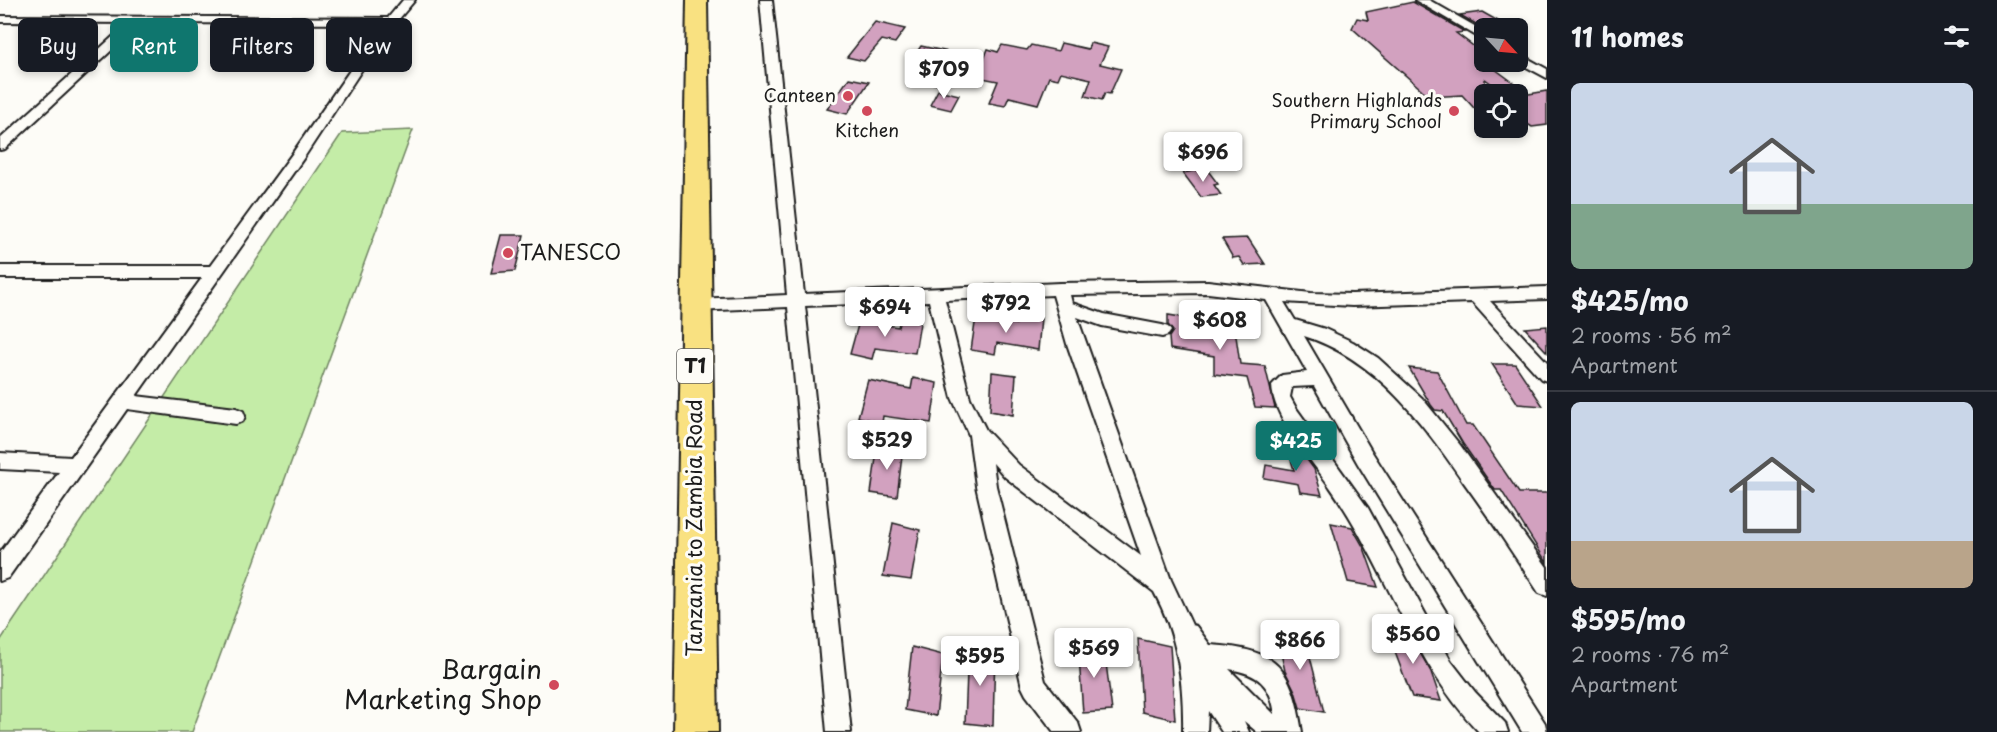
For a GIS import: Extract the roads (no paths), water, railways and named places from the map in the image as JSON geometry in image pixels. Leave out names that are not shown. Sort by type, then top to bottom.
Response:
[{"type":"highway","name":"Tanzania to Zambia Road","points":[[696,732],[697,0]]},
{"type":"street","points":[[392,18],[409,0]]},
{"type":"street","points":[[766,0],[839,732]]},
{"type":"street","points":[[1421,0],[1474,31]]},
{"type":"street","points":[[0,19],[110,19]]},
{"type":"street","points":[[198,19],[326,20]]},
{"type":"street","points":[[0,146],[110,45]]},
{"type":"street","points":[[1528,63],[1547,74]]},
{"type":"street","points":[[0,571],[298,156],[355,72]]},
{"type":"street","points":[[0,272],[213,272]]},
{"type":"street","points":[[695,305],[936,295],[1062,298],[1208,287],[1353,300],[1478,298],[1547,293]]},
{"type":"street","points":[[1271,294],[1365,458],[1536,732]]},
{"type":"street","points":[[936,295],[961,398],[979,435],[1012,471],[1162,585]]},
{"type":"street","points":[[1062,298],[1102,320],[1162,331]]},
{"type":"street","points":[[1062,298],[1076,344],[1162,585],[1173,602],[1197,661],[1237,732]]},
{"type":"street","points":[[1478,298],[1547,374]]},
{"type":"street","points":[[1287,324],[1305,328],[1344,346],[1380,368],[1410,394],[1435,424],[1547,586]]},
{"type":"street","points":[[1319,379],[1288,380],[1281,385],[1281,397],[1289,413],[1361,514],[1443,669],[1466,701],[1496,732]]},
{"type":"street","points":[[121,401],[236,416]]},
{"type":"street","points":[[979,435],[986,486],[1034,687],[1069,732]]},
{"type":"street","points":[[0,462],[75,465]]},
{"type":"street","points":[[1197,661],[1251,660],[1268,670],[1283,699],[1290,732]]},
{"type":"street","points":[[1195,732],[1197,661]]},
{"type":"street","points":[[1197,661],[1255,715],[1277,732]]},
{"type":"place","name":"Canteen","points":[[848,96]]},
{"type":"place","name":"Kitchen","points":[[867,111]]},
{"type":"place","name":"Southern Highlands Primary School","points":[[1454,111]]},
{"type":"place","name":"TANESCO","points":[[508,253]]},
{"type":"place","name":"Bargain Marketing Shop","points":[[554,685]]}]
